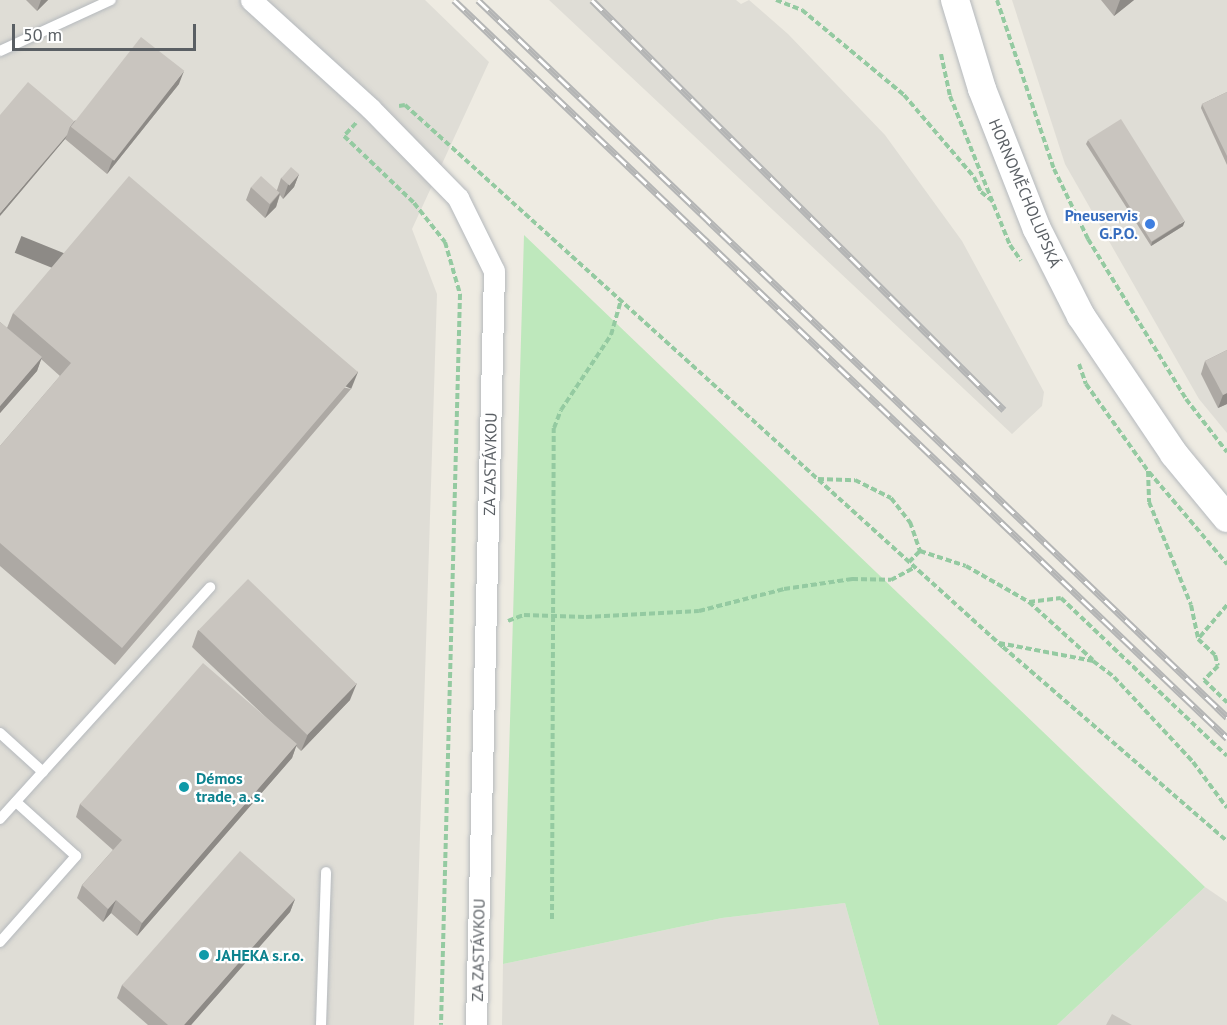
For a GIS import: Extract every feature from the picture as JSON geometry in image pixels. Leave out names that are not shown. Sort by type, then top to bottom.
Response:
[{"type":"street","name":"ZA ZASTÁVKOU","points":[[251,0],[370,108],[458,198],[494,271],[476,1025]]},
{"type":"street","name":"HORNOMĚCHOLUPSKÁ","points":[[955,0],[982,89],[1037,229],[1081,316],[1162,436],[1227,518]]},
{"type":"lane","points":[[0,51],[111,0]]},
{"type":"lane","points":[[0,819],[210,587]]},
{"type":"lane","points":[[0,733],[43,771]]},
{"type":"lane","points":[[0,942],[76,856],[16,802]]},
{"type":"lane","points":[[321,1025],[326,872]]},
{"type":"path","points":[[776,0],[802,10],[904,95],[974,177],[981,192],[994,202]]},
{"type":"path","points":[[997,0],[1054,169],[1088,239],[1186,399],[1227,452]]},
{"type":"path","points":[[441,1025],[460,294],[445,242],[414,203],[344,136],[370,108],[405,105],[998,642],[1227,841]]},
{"type":"path","points":[[552,919],[550,615],[554,428],[561,410],[611,335],[621,301]]},
{"type":"path","points":[[1148,471],[1227,564]]},
{"type":"path","points":[[818,479],[855,480],[891,498],[910,522],[920,551]]},
{"type":"path","points":[[909,562],[920,551]]},
{"type":"path","points":[[920,551],[966,566],[1029,602],[1093,661],[1114,677],[1193,762],[1227,808]]},
{"type":"path","points":[[486,630],[524,615],[699,611],[784,589],[852,579],[891,580],[915,567]]},
{"type":"path","points":[[1029,602],[1061,598],[1227,756]]},
{"type":"path","points":[[1227,605],[1198,639],[1215,655],[1218,666],[1204,680],[1227,702]]},
{"type":"path","points":[[998,642],[1093,661]]},
{"type":"shaded area","points":[[0,0],[425,0],[489,62],[412,229],[437,294],[414,1025],[0,1025]]},
{"type":"shaded area","points":[[549,0],[736,0],[741,4],[749,0],[788,34],[885,135],[962,241],[1044,392],[1042,406],[1012,434]]},
{"type":"shaded area","points":[[1012,0],[1227,0],[1227,433],[1199,399],[1065,164]]},
{"type":"shaded area","points":[[1205,887],[1227,902],[1227,1025],[1057,1025]]},
{"type":"shaded area","points":[[845,903],[879,1025],[502,1025],[503,964],[722,918]]},
{"type":"green space","points":[[524,235],[1205,887],[1057,1025],[879,1025],[845,903],[722,918],[503,964]]},
{"type":"building","points":[[141,37],[184,71],[114,161],[71,127]]},
{"type":"building","points":[[28,82],[74,121],[67,135],[0,213],[0,115]]},
{"type":"building","points":[[1227,92],[1227,156],[1202,104]]},
{"type":"building","points":[[1121,119],[1185,221],[1152,241],[1088,140]]},
{"type":"building","points":[[291,167],[299,174],[289,186],[281,178]]},
{"type":"building","points":[[129,176],[358,372],[122,648],[0,543],[0,446],[71,363],[13,313]]},
{"type":"building","points":[[261,176],[280,193],[270,204],[251,187]]},
{"type":"building","points":[[0,322],[42,357],[0,406]]},
{"type":"building","points":[[1227,350],[1227,393],[1223,395],[1205,361]]},
{"type":"building","points":[[248,579],[357,684],[307,735],[199,630]]},
{"type":"building","name":"Démos trade, a. s.","points":[[203,663],[297,744],[142,923],[116,900],[108,909],[82,885],[122,840],[80,804]]},
{"type":"building","name":"JAHEKA s.r.o.","points":[[240,851],[295,899],[184,1025],[168,1025],[122,985]]},
{"type":"building","points":[[1112,1014],[1132,1025],[1106,1025]]},
{"type":"railway","points":[[454,0],[1227,738]]},
{"type":"railway","points":[[478,0],[1227,717]]},
{"type":"railway","points":[[592,0],[1004,410]]},
{"type":"place","name":"Pneuservis G.P.O.","points":[[1150,224]]},
{"type":"place","name":"Démos trade, a. s.","points":[[184,787]]},
{"type":"place","name":"JAHEKA s.r.o.","points":[[204,955]]}]
